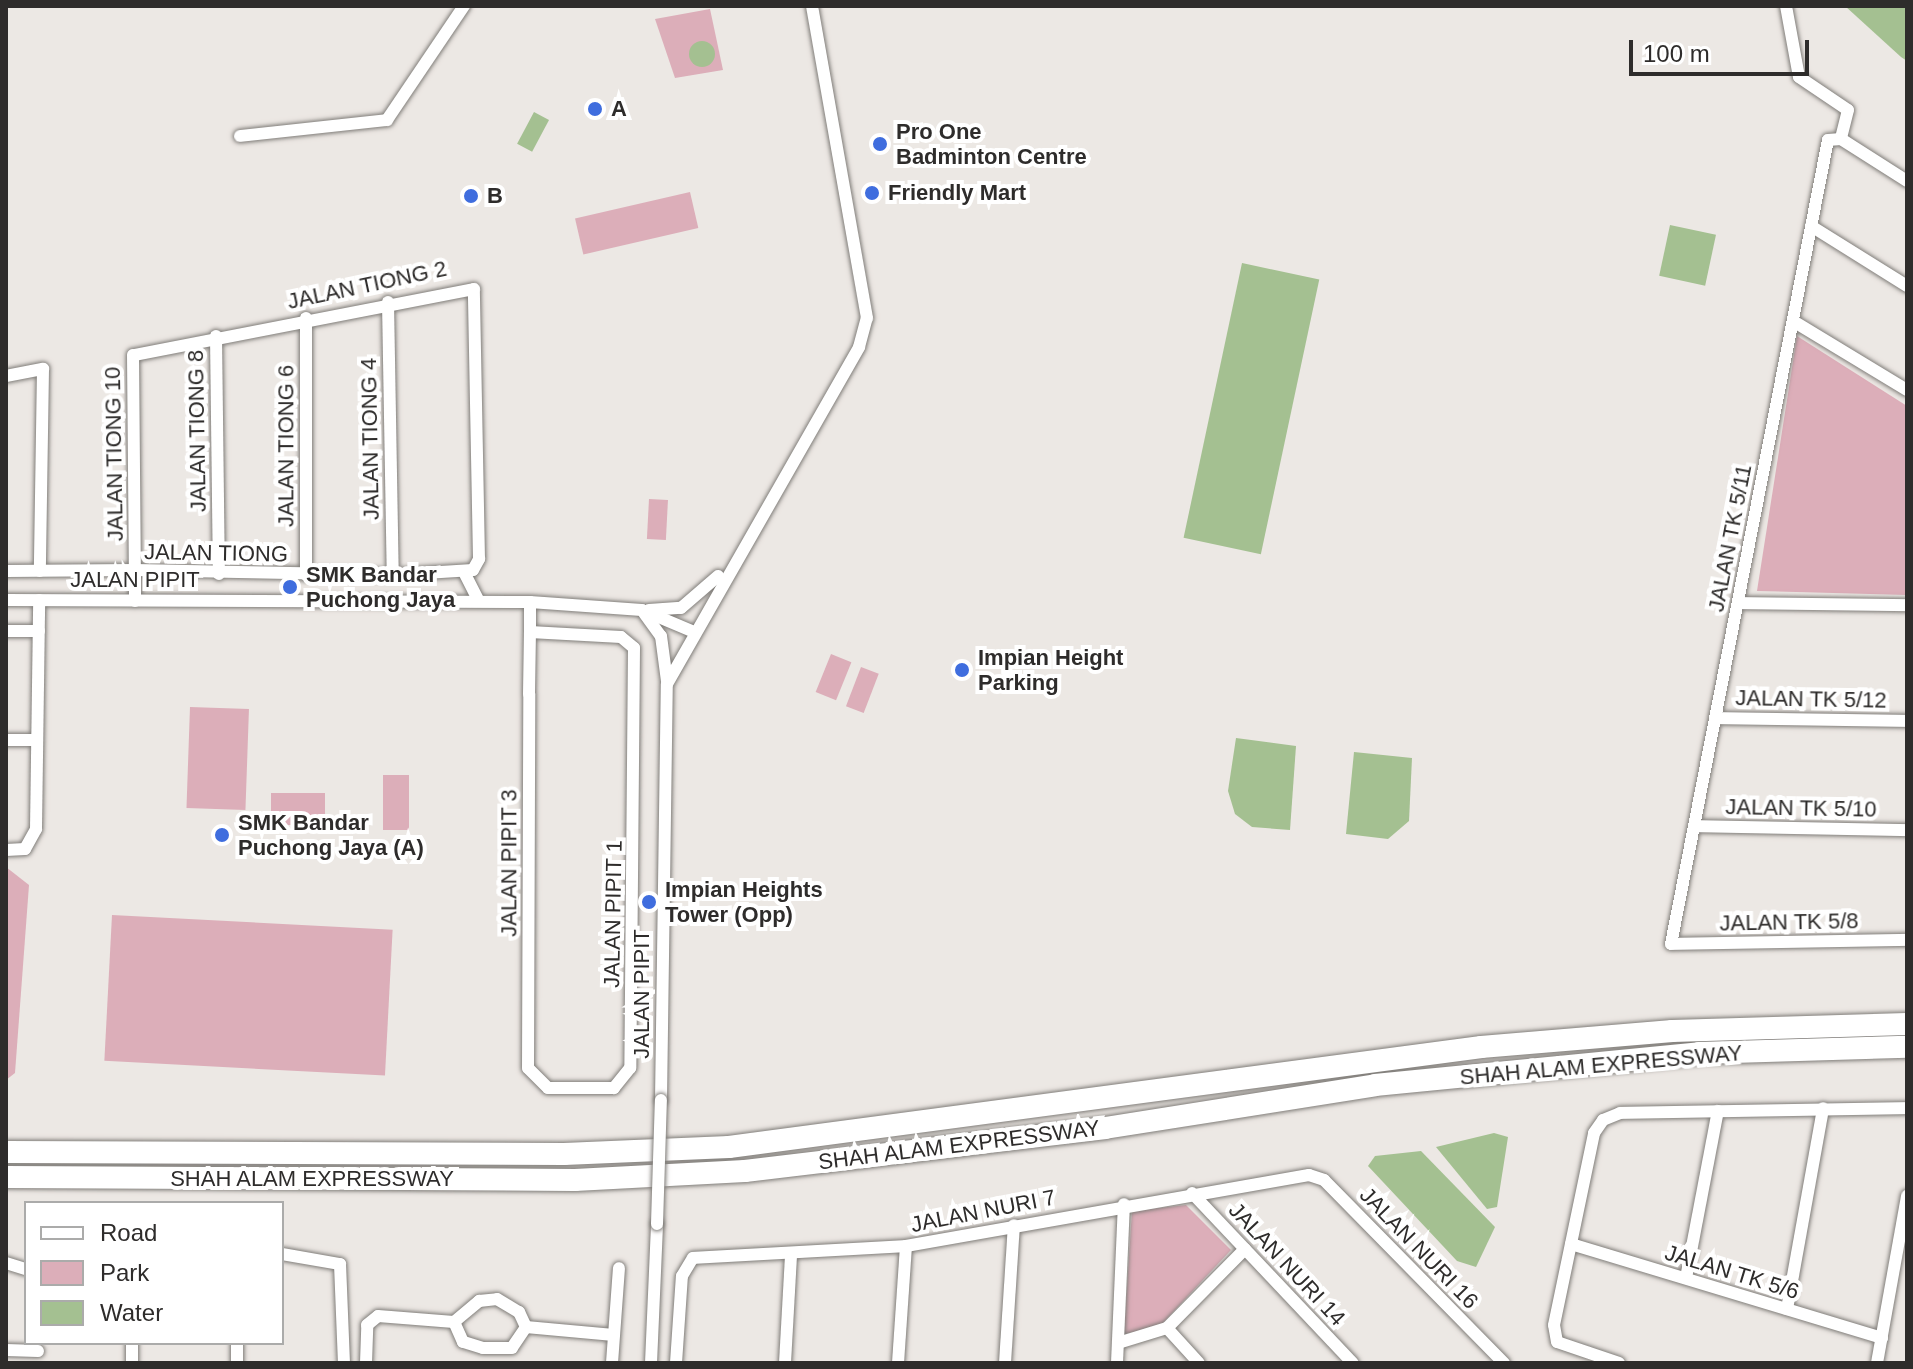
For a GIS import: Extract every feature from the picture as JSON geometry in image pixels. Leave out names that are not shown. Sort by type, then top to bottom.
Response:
[{"type":"highway","name":"SHAH ALAM EXPRESSWAY","points":[[6,1152],[564,1154],[729,1147],[1481,1047],[1672,1031],[1907,1024]]},
{"type":"highway","name":"SHAH ALAM EXPRESSWAY","points":[[6,1177],[575,1180],[745,1171],[1105,1128],[1375,1085],[1699,1053],[1907,1047]]},
{"type":"street","points":[[240,136],[387,120],[464,6]]},
{"type":"street","name":"JALAN PIPIT","points":[[651,1363],[661,1100],[667,684],[692,631],[859,347],[867,318],[812,6]]},
{"type":"street","name":"JALAN TK 5/11","points":[[1671,944],[1811,226],[1834,140],[1848,110],[1799,77],[1786,6]]},
{"type":"street","points":[[1834,140],[1907,181]]},
{"type":"street","points":[[1811,226],[1907,286]]},
{"type":"street","name":"JALAN TIONG 2","points":[[133,355],[463,286],[477,294],[479,559],[469,572]]},
{"type":"street","name":"JALAN TIONG 4","points":[[388,302],[393,575]]},
{"type":"street","name":"JALAN TIONG 6","points":[[306,318],[306,575]]},
{"type":"street","points":[[1793,321],[1907,390]]},
{"type":"street","name":"JALAN TIONG 8","points":[[216,336],[219,574]]},
{"type":"street","name":"JALAN TIONG 10","points":[[133,355],[135,601]]},
{"type":"street","points":[[6,376],[43,369],[40,571]]},
{"type":"street","points":[[642,610],[681,608],[732,563]]},
{"type":"street","name":"JALAN TIONG","points":[[6,571],[135,570],[306,575],[469,572]]},
{"type":"street","points":[[469,572],[479,601]]},
{"type":"street","name":"JALAN PIPIT","points":[[6,600],[530,602],[642,610],[692,631]]},
{"type":"street","points":[[6,850],[30,844],[37,740],[39,600]]},
{"type":"street","name":"JALAN PIPIT 3","points":[[530,602],[528,1068],[548,1088],[575,1088]]},
{"type":"street","points":[[1738,603],[1907,605]]},
{"type":"street","points":[[642,610],[661,636],[667,684]]},
{"type":"street","points":[[6,631],[39,631]]},
{"type":"street","name":"JALAN PIPIT 1","points":[[530,632],[627,638],[635,695],[630,1068],[614,1088],[575,1088]]},
{"type":"street","name":"JALAN TK 5/12","points":[[1715,718],[1907,721]]},
{"type":"street","points":[[6,740],[37,740]]},
{"type":"street","name":"JALAN TK 5/10","points":[[1694,826],[1907,830]]},
{"type":"street","name":"JALAN TK 5/8","points":[[1671,944],[1907,940]]},
{"type":"street","points":[[1787,1309],[1823,1108]]},
{"type":"street","points":[[1619,1363],[1557,1342],[1571,1244],[1594,1133],[1620,1113],[1907,1108]]},
{"type":"street","points":[[1686,1278],[1718,1111]]},
{"type":"street","name":"JALAN NURI 7","points":[[676,1363],[682,1276],[693,1258],[791,1256],[906,1246],[1124,1204],[1299,1176]]},
{"type":"street","name":"JALAN NURI 16","points":[[1299,1176],[1324,1180],[1504,1363]]},
{"type":"street","name":"JALAN NURI 14","points":[[1192,1193],[1353,1363]]},
{"type":"street","points":[[1877,1363],[1904,1229],[1907,1196]]},
{"type":"street","points":[[1117,1363],[1124,1204]]},
{"type":"street","points":[[1005,1363],[1014,1225]]},
{"type":"street","name":"JALAN TK 5/6","points":[[1571,1244],[1882,1338]]},
{"type":"street","points":[[898,1363],[906,1246]]},
{"type":"street","points":[[1118,1343],[1167,1328],[1245,1249]]},
{"type":"street","points":[[284,1254],[340,1264],[344,1363]]},
{"type":"street","points":[[785,1363],[791,1256]]},
{"type":"street","points":[[612,1363],[619,1268]]},
{"type":"street","points":[[366,1363],[367,1325],[378,1316],[454,1322],[479,1301],[497,1299],[519,1312],[526,1327]]},
{"type":"street","points":[[454,1322],[463,1342],[483,1348],[512,1348],[526,1327]]},
{"type":"street","points":[[526,1327],[614,1335]]},
{"type":"street","points":[[1167,1328],[1199,1363]]},
{"type":"street","points":[[6,1350],[38,1352]]},
{"type":"green space","points":[[710,9],[723,70],[675,78],[655,19]]},
{"type":"green space","points":[[690,192],[698,228],[583,255],[575,219]]},
{"type":"green space","points":[[1797,336],[1907,406],[1907,595],[1757,591]]},
{"type":"green space","points":[[649,499],[668,500],[666,540],[647,539]]},
{"type":"green space","points":[[831,654],[851,662],[836,700],[816,692]]},
{"type":"green space","points":[[861,667],[879,674],[864,713],[846,706]]},
{"type":"green space","points":[[190,707],[249,709],[245,810],[186,808]]},
{"type":"green space","points":[[383,775],[409,775],[409,830],[383,830]]},
{"type":"green space","points":[[271,793],[325,793],[325,825],[271,825]]},
{"type":"green space","points":[[6,867],[29,885],[15,1073],[6,1080]]},
{"type":"green space","points":[[112,915],[393,930],[385,1076],[104,1061]]},
{"type":"green space","points":[[1186,1205],[1231,1250],[1159,1327],[1124,1334],[1132,1211]]},
{"type":"water","points":[[1845,6],[1907,6],[1907,61],[1901,57]]},
{"type":"water","points":[[702,41],[711,45],[715,54],[711,63],[702,67],[693,63],[689,54],[693,45]]},
{"type":"water","points":[[534,112],[549,120],[532,152],[517,144]]},
{"type":"water","points":[[1670,225],[1716,235],[1705,286],[1659,276]]},
{"type":"water","points":[[1242,263],[1319,279],[1261,554],[1184,538]]},
{"type":"water","points":[[1236,738],[1296,746],[1290,830],[1252,827],[1235,814],[1228,791]]},
{"type":"water","points":[[1354,752],[1412,758],[1409,821],[1388,839],[1346,834]]},
{"type":"water","points":[[1494,1133],[1508,1137],[1497,1207],[1487,1209],[1436,1147]]},
{"type":"water","points":[[1421,1151],[1495,1227],[1476,1267],[1457,1261],[1368,1166],[1375,1156]]},
{"type":"place","name":"A","points":[[595,109]]},
{"type":"place","name":"Pro One Badminton Centre","points":[[880,144]]},
{"type":"place","name":"Friendly Mart","points":[[872,193]]},
{"type":"place","name":"B","points":[[471,196]]},
{"type":"place","name":"SMK Bandar Puchong Jaya","points":[[290,587]]},
{"type":"place","name":"Impian Height Parking","points":[[962,670]]},
{"type":"place","name":"SMK Bandar Puchong Jaya (A)","points":[[222,835]]},
{"type":"place","name":"Impian Heights Tower (Opp)","points":[[649,902]]}]
